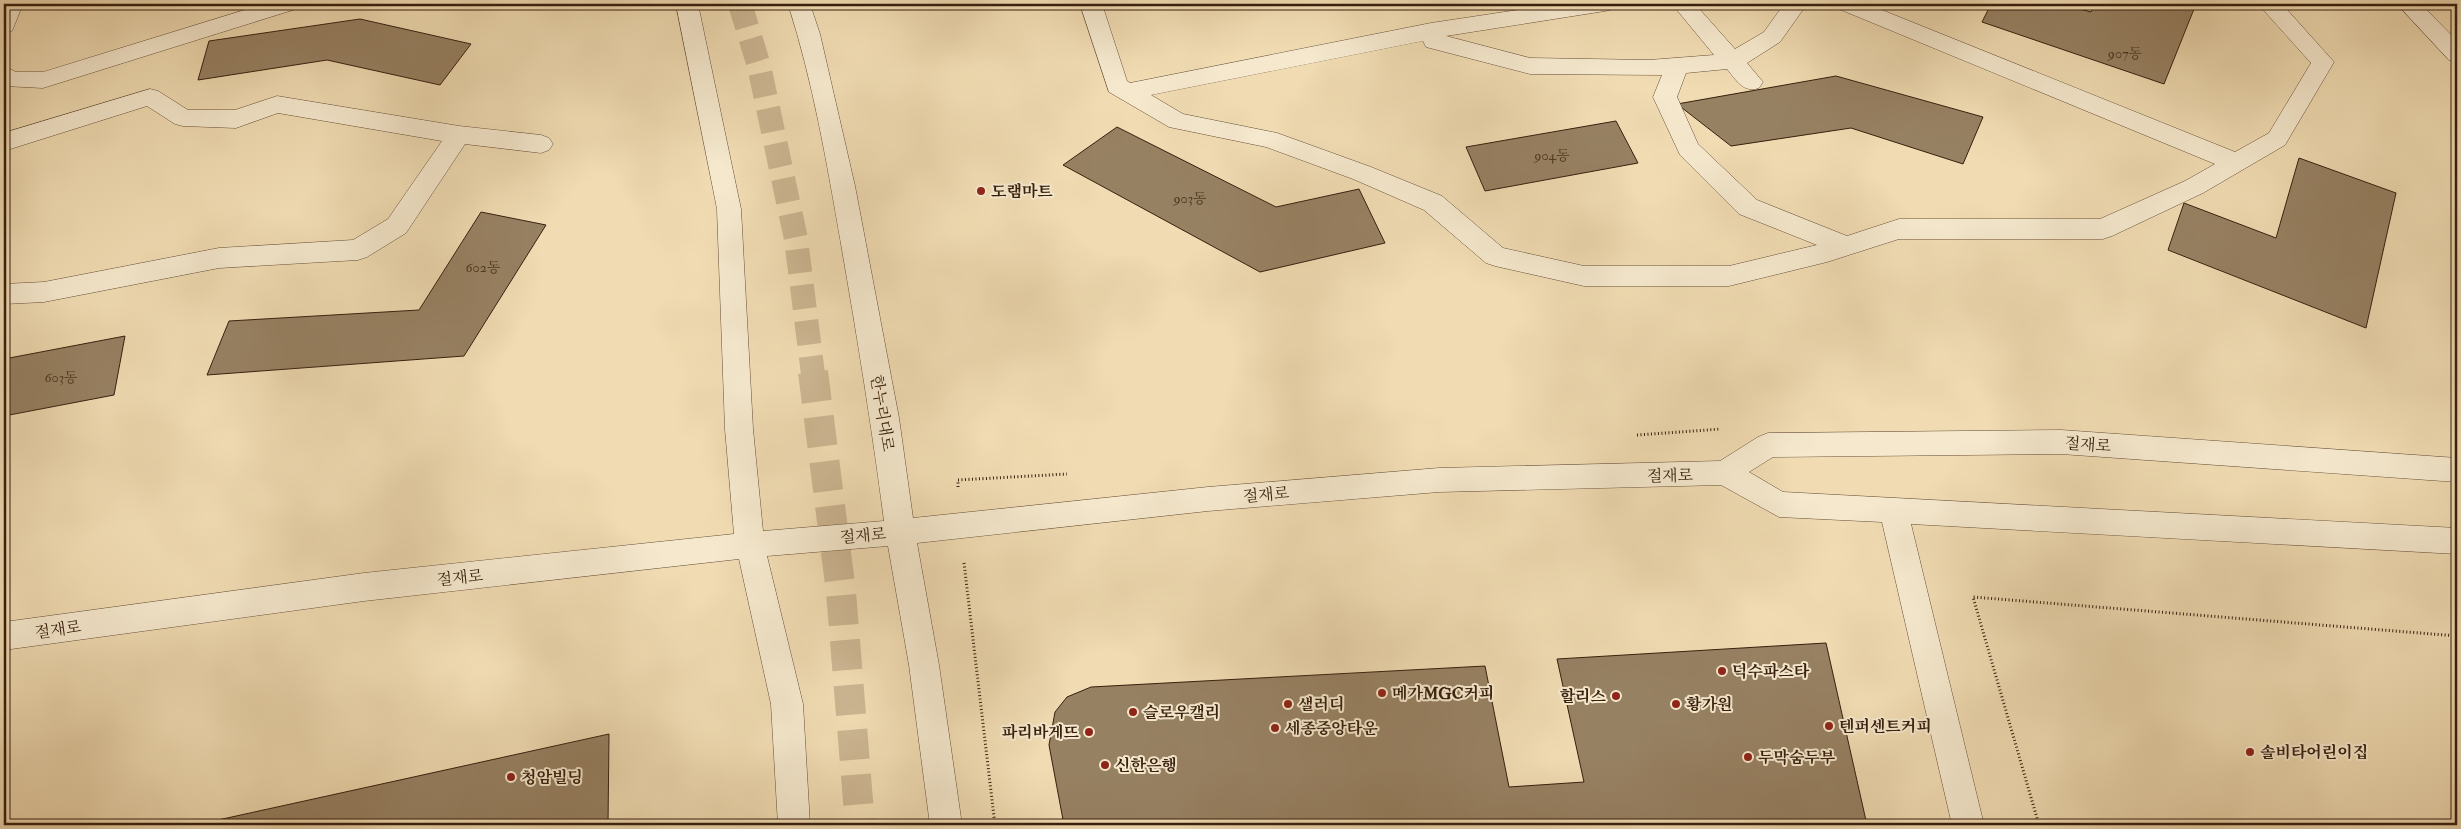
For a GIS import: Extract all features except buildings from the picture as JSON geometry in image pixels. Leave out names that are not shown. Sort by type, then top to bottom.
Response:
[{"type":"street","points":[[4,26],[12,4]]},
{"type":"street","points":[[4,74],[11,80],[43,80],[288,4]]},
{"type":"street","points":[[687,4],[729,209],[739,429],[750,545],[787,704],[794,825]]},
{"type":"street","name":"한누리대로","points":[[799,4],[809,34],[843,186],[885,418],[900,532],[924,665],[946,825]]},
{"type":"street","points":[[1091,4],[1117,86],[1178,121],[1269,139],[1362,173],[1433,203],[1495,256],[1584,276],[1729,276],[1846,246],[1899,229],[2103,229],[2194,187],[2277,139],[2323,62],[2269,4]]},
{"type":"street","points":[[1127,92],[1431,31],[1605,4]]},
{"type":"street","points":[[1683,4],[1751,82]]},
{"type":"street","points":[[1431,31],[1434,41],[1530,66],[1648,68],[1677,66],[1733,60],[1772,37],[1796,4]]},
{"type":"street","points":[[1847,4],[2237,163]]},
{"type":"street","points":[[2408,4],[2457,54]]},
{"type":"street","points":[[1677,66],[1664,97],[1688,149],[1748,207],[1846,246]]},
{"type":"street","points":[[4,142],[150,97],[183,118],[236,119],[277,104],[459,135],[541,144]]},
{"type":"street","points":[[4,294],[44,292],[219,258],[358,250],[397,226],[459,135]]},
{"type":"street","name":"절재로","points":[[4,636],[364,588],[750,545],[900,532],[1208,499],[1439,480],[1725,473],[1768,445],[2051,442],[2457,470]]},
{"type":"street","points":[[1725,473],[1779,504],[2457,540]]},
{"type":"street","points":[[1894,511],[1968,825]]},
{"type":"path","points":[[2039,825],[1973,597],[2457,636]]},
{"type":"tunnel","points":[[740,4],[759,66],[796,239],[813,374]]},
{"type":"tunnel","points":[[813,372],[841,592],[860,825]]},
{"type":"place","name":"도램마트","points":[[981,191]]},
{"type":"place","name":"덕수파스타","points":[[1722,671]]},
{"type":"place","name":"메가MGC커피","points":[[1382,693]]},
{"type":"place","name":"할리스","points":[[1616,696]]},
{"type":"place","name":"샐러디","points":[[1288,704]]},
{"type":"place","name":"황가원","points":[[1676,704]]},
{"type":"place","name":"슬로우캘리","points":[[1133,712]]},
{"type":"place","name":"텐퍼센트커피","points":[[1829,726]]},
{"type":"place","name":"세종중앙타운","points":[[1275,728]]},
{"type":"place","name":"파리바게뜨","points":[[1089,732]]},
{"type":"place","name":"솔비타어린이집","points":[[2250,752]]},
{"type":"place","name":"두막숨두부","points":[[1748,757]]},
{"type":"place","name":"신한은행","points":[[1105,765]]},
{"type":"place","name":"청암빌딩","points":[[511,777]]}]
